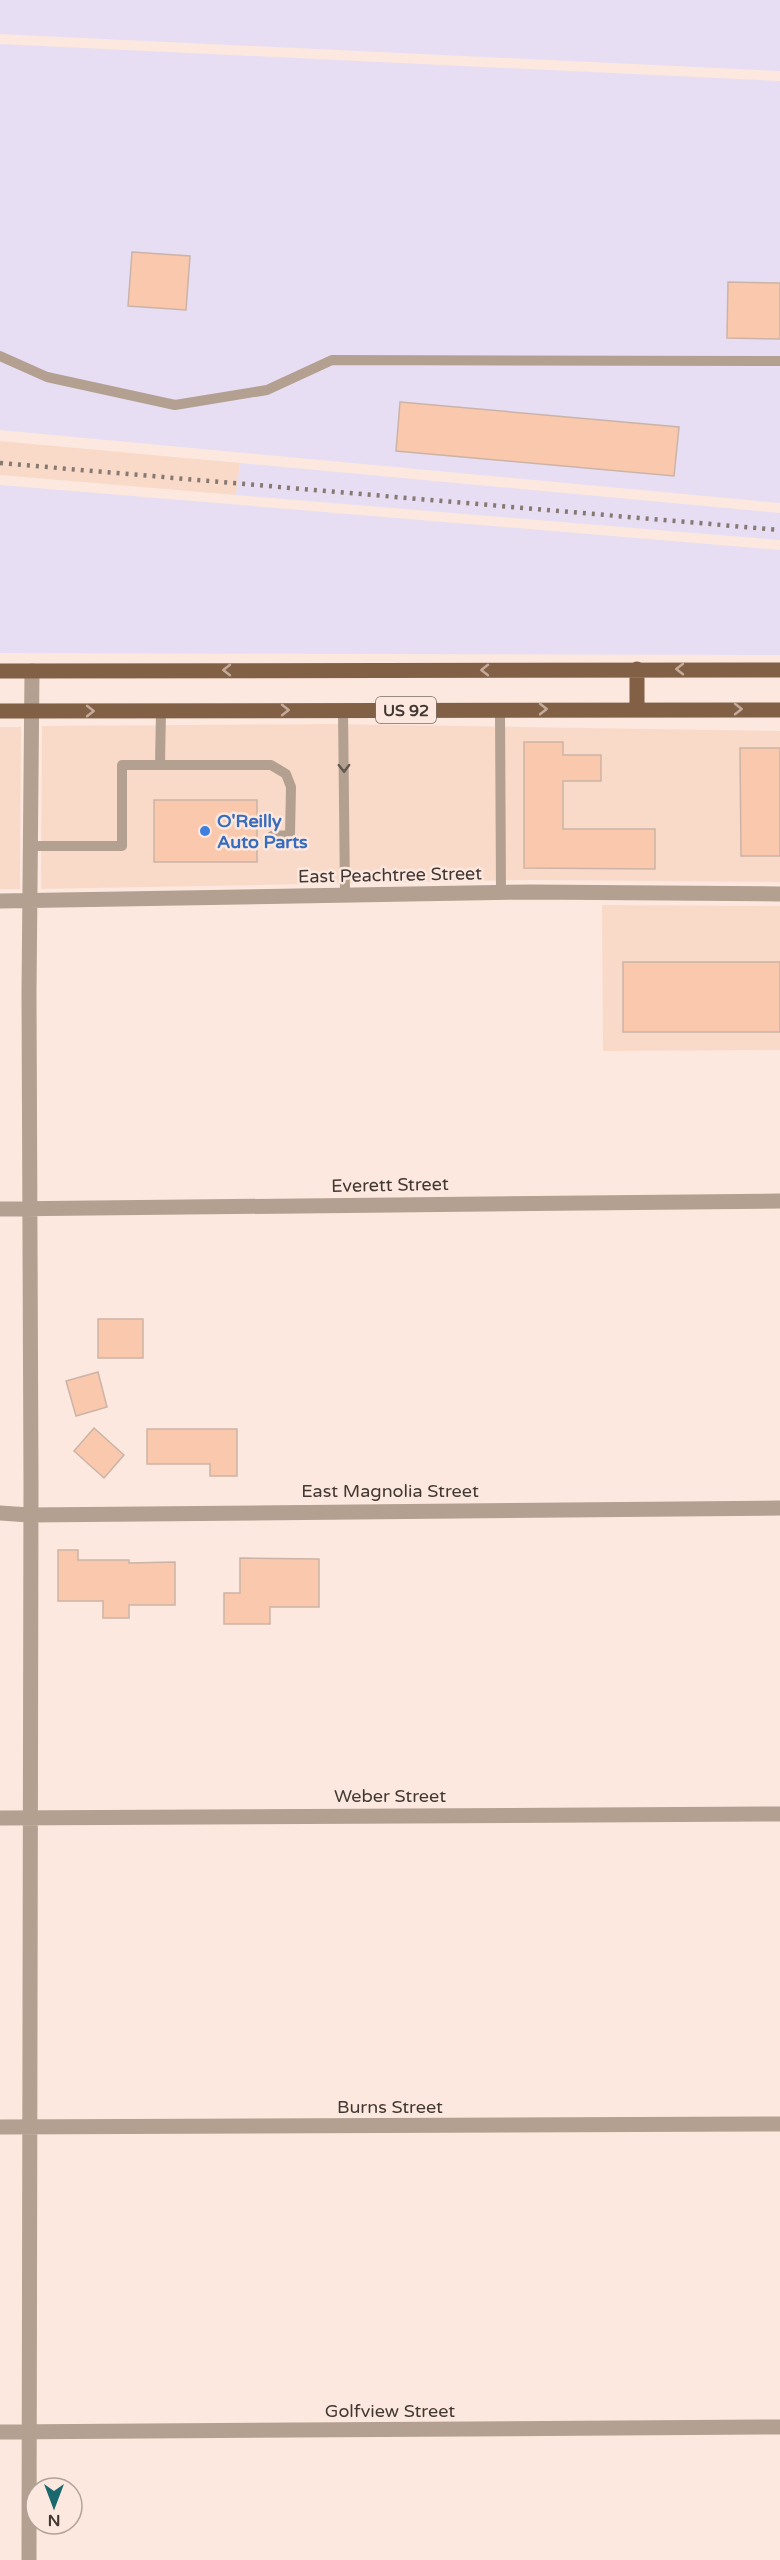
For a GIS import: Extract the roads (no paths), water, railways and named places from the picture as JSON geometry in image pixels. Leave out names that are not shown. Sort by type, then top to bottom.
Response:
[{"type":"main road","points":[[637,669],[637,709]]},
{"type":"main road","name":"US 92","points":[[0,671],[780,669]]},
{"type":"main road","name":"US 92","points":[[0,711],[780,710]]},
{"type":"street","points":[[29,2560],[32,671]]},
{"type":"street","name":"East Peachtree Street","points":[[0,901],[501,893],[780,894]]},
{"type":"street","name":"Everett Street","points":[[0,1209],[780,1200]]},
{"type":"street","name":"East Magnolia Street","points":[[0,1513],[29,1515],[780,1508]]},
{"type":"street","name":"Weber Street","points":[[0,1818],[780,1814]]},
{"type":"street","name":"Burns Street","points":[[0,2127],[780,2124]]},
{"type":"street","name":"Golfview Street","points":[[0,2432],[780,2427]]},
{"type":"lane","points":[[0,356],[47,377],[175,405],[267,390],[332,360],[780,361]]},
{"type":"lane","points":[[344,710],[345,895]]},
{"type":"lane","points":[[501,710],[501,893]]},
{"type":"lane","points":[[160,765],[161,711]]},
{"type":"lane","points":[[31,846],[122,846],[122,765],[271,765],[286,774],[291,787],[290,835],[272,836]]},
{"type":"railway","points":[[0,463],[780,530]]},
{"type":"place","name":"O'Reilly Auto Parts","points":[[205,831]]}]
